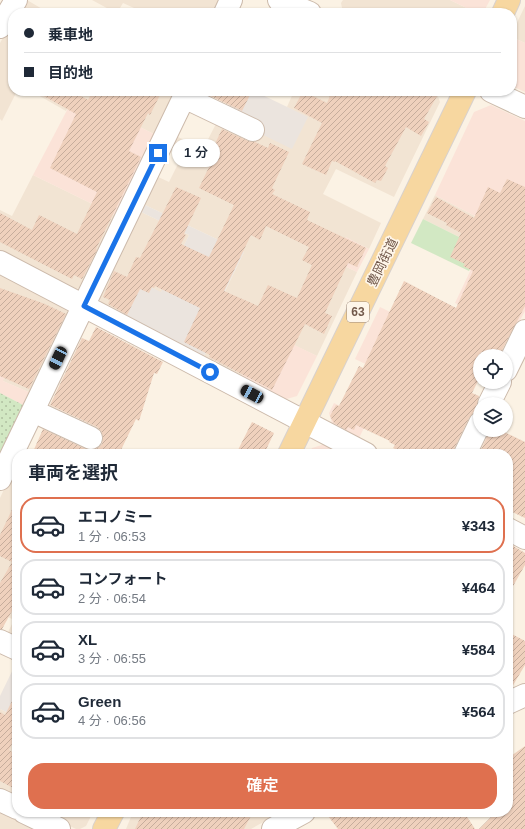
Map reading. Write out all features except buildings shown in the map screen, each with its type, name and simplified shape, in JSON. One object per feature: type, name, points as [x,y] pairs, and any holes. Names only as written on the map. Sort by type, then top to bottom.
[{"type":"main road","name":"豊岡街道","points":[[291,449],[463,96]]},
{"type":"main road","points":[[104,829],[110,817]]},
{"type":"street","points":[[279,0],[298,8]]},
{"type":"street","points":[[0,27],[8,14]]},
{"type":"street","points":[[17,449],[33,411],[185,96]]},
{"type":"street","points":[[190,96],[253,130]]},
{"type":"street","points":[[502,96],[525,107]]},
{"type":"street","points":[[0,262],[356,449]]},
{"type":"street","points":[[513,356],[525,331]]},
{"type":"street","points":[[33,411],[91,438]]},
{"type":"street","points":[[467,449],[473,437]]},
{"type":"street","points":[[7,473],[12,461]]},
{"type":"street","points":[[513,532],[525,538]]},
{"type":"street","points":[[0,641],[12,647]]},
{"type":"street","points":[[513,701],[525,695]]},
{"type":"street","points":[[0,800],[12,806]]},
{"type":"street","points":[[34,817],[59,829]]},
{"type":"street","points":[[273,829],[295,817]]},
{"type":"shaded area","points":[[27,0],[41,8],[21,8]]},
{"type":"shaded area","points":[[92,0],[218,0],[219,4],[217,8],[134,8],[123,3],[120,8],[107,8]]},
{"type":"shaded area","points":[[343,0],[450,0],[467,8],[342,8],[341,3]]},
{"type":"shaded area","points":[[450,0],[490,0],[486,8],[467,8]]},
{"type":"shaded area","points":[[525,6],[525,43],[517,39],[517,23]]},
{"type":"shaded area","points":[[8,29],[8,96],[14,96],[2,121],[0,119],[0,43]]},
{"type":"shaded area","points":[[517,39],[525,43],[525,92],[517,88]]},
{"type":"shaded area","points":[[40,96],[74,96],[66,111]]},
{"type":"shaded area","points":[[74,96],[156,135],[117,216],[33,175]]},
{"type":"shaded area","points":[[77,96],[175,96],[156,135]]},
{"type":"shaded area","points":[[234,96],[264,96],[308,117],[292,149],[257,132],[226,111]]},
{"type":"shaded area","points":[[292,96],[438,96],[440,102],[394,197],[336,169],[323,194],[381,223],[369,249],[346,238],[334,261],[357,272],[317,356],[264,331],[241,378],[203,358],[227,313],[217,308],[244,252],[143,204],[156,176],[169,182],[185,150],[172,143],[176,136],[203,149],[218,120],[308,118],[287,107]]},
{"type":"shaded area","points":[[491,105],[525,121],[525,311],[515,330],[455,303],[492,225],[435,195],[474,112]]},
{"type":"shaded area","points":[[33,175],[117,216],[83,287],[74,290],[0,251],[0,210],[12,216]]},
{"type":"shaded area","points":[[435,195],[492,225],[481,248],[423,219]]},
{"type":"shaded area","points":[[143,204],[244,252],[217,307],[227,312],[203,358],[121,315],[138,281],[161,292],[189,235],[139,211]]},
{"type":"shaded area","points":[[139,211],[189,235],[161,293],[121,315],[101,304],[99,295]]},
{"type":"shaded area","points":[[346,237],[369,249],[357,272],[334,261]]},
{"type":"shaded area","points":[[0,272],[65,307],[69,316],[31,393],[3,381],[0,350]]},
{"type":"shaded area","points":[[380,307],[439,336],[414,387],[355,359]]},
{"type":"shaded area","points":[[264,330],[317,356],[297,396],[283,400],[241,378]]},
{"type":"shaded area","points":[[0,350],[14,357],[3,381],[31,393],[25,406],[0,393]]},
{"type":"shaded area","points":[[334,403],[368,420],[358,440],[333,427],[329,413]]},
{"type":"shaded area","points":[[325,444],[336,449],[312,449]]},
{"type":"shaded area","points":[[12,482],[12,619],[0,613],[0,498],[7,483]]},
{"type":"shaded area","points":[[12,624],[12,636],[7,634]]},
{"type":"shaded area","points":[[12,671],[12,715],[0,709],[0,696]]},
{"type":"shaded area","points":[[0,709],[12,715],[12,798],[0,792]]},
{"type":"shaded area","points":[[0,807],[12,813],[12,817],[20,817],[45,829],[0,829]]},
{"type":"shaded area","points":[[51,817],[90,817],[86,826],[76,829]]},
{"type":"shaded area","points":[[131,817],[272,817],[251,829],[126,829]]},
{"type":"green space","points":[[423,219],[481,248],[469,271],[411,243]]},
{"type":"green space","points":[[0,393],[25,406],[0,457]]},
{"type":"route","points":[[158,153],[84,306],[210,372]]}]
